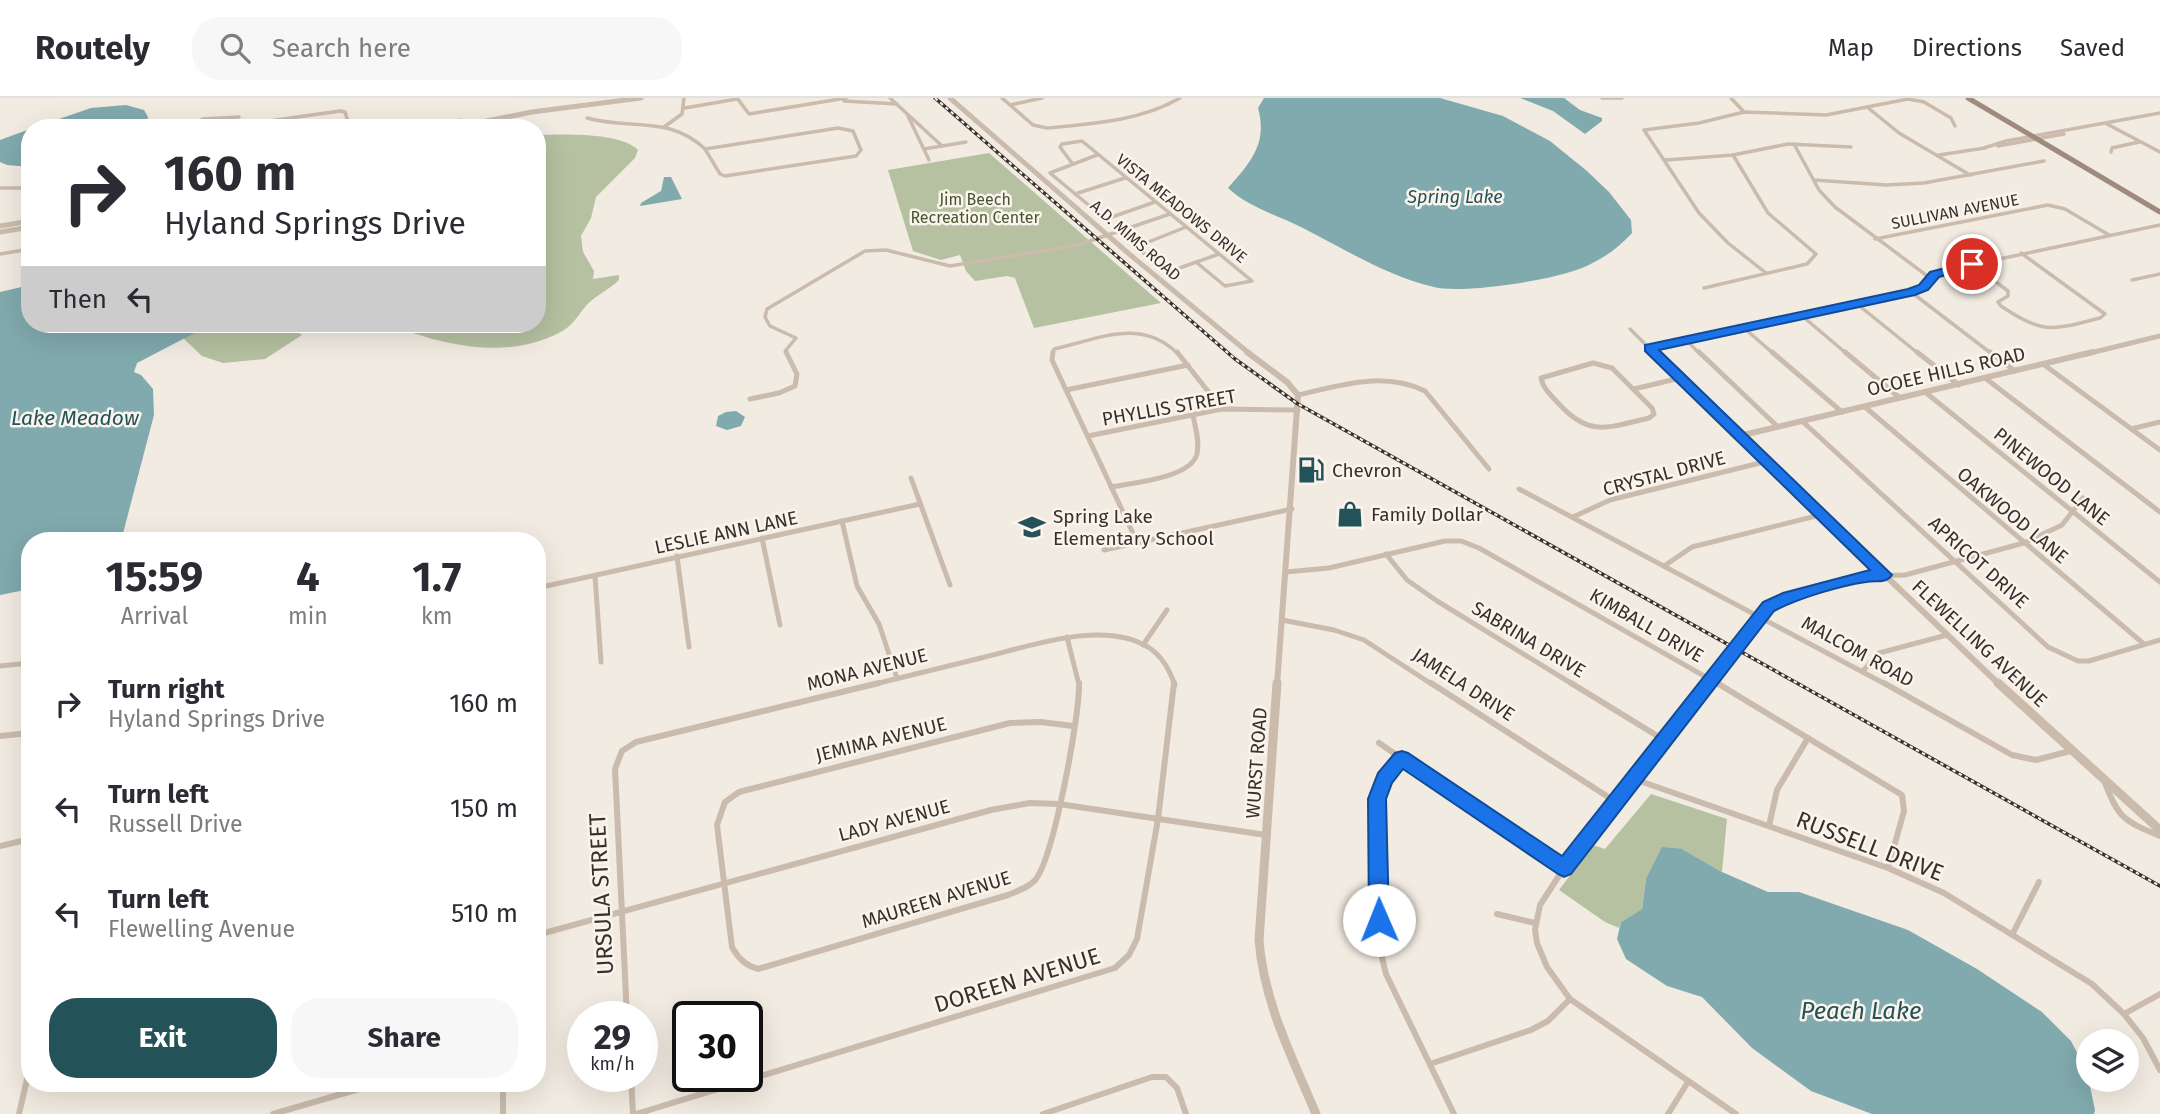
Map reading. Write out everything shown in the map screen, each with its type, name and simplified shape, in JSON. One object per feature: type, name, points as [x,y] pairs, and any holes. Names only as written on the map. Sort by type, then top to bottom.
[{"type":"main road","points":[[1959,98],[2034,138]]},
{"type":"main road","points":[[1966,98],[2160,212]]},
{"type":"street","points":[[480,119],[609,98]]},
{"type":"street","points":[[492,119],[532,110],[641,98]]},
{"type":"street","points":[[664,127],[677,119],[685,108],[684,98]]},
{"type":"street","points":[[685,108],[737,98],[749,114],[846,98]]},
{"type":"street","points":[[805,98],[810,105]]},
{"type":"street","points":[[890,98],[942,146]]},
{"type":"street","name":"A.D. MIMS ROAD","points":[[950,98],[1222,332],[1287,382],[1298,395]]},
{"type":"street","points":[[1002,98],[1033,125],[1047,128],[1145,113],[1165,108],[1180,98]]},
{"type":"street","points":[[1010,105],[1042,98]]},
{"type":"street","points":[[1602,98],[1622,98]]},
{"type":"street","points":[[1731,98],[1744,112]]},
{"type":"street","points":[[1766,273],[1712,228],[1699,213],[1644,130],[1699,123],[1744,112],[1826,115],[1917,99],[1951,118],[1955,125]]},
{"type":"street","points":[[838,100],[897,104]]},
{"type":"street","points":[[1867,107],[1899,132],[1970,175]]},
{"type":"street","points":[[283,119],[340,111],[345,112],[347,119]]},
{"type":"street","points":[[906,113],[929,160]]},
{"type":"street","points":[[1939,155],[2160,113]]},
{"type":"street","points":[[203,119],[239,117]]},
{"type":"street","points":[[587,118],[598,121],[638,121],[690,135],[705,149],[720,174],[725,176],[856,156],[861,150],[853,131],[838,128],[705,149]]},
{"type":"street","points":[[2105,123],[2160,152]]},
{"type":"street","name":"VISTA MEADOWS DRIVE","points":[[1072,163],[1060,147],[1062,144],[1082,141],[1252,281],[1225,286],[1196,262]]},
{"type":"street","points":[[924,149],[967,142]]},
{"type":"street","points":[[2111,152],[2112,148],[2140,142]]},
{"type":"street","points":[[1666,160],[1733,155],[1794,144],[1851,147]]},
{"type":"street","points":[[1794,144],[1814,180],[1835,207],[1930,278]]},
{"type":"street","points":[[1097,155],[1050,173],[1103,217],[1109,218],[1155,202]]},
{"type":"street","points":[[1704,288],[1807,264],[1816,254],[1768,213],[1733,155]]},
{"type":"street","points":[[1814,180],[1904,185],[2044,161]]},
{"type":"street","points":[[1075,194],[1125,178]]},
{"type":"street","points":[[0,188],[21,188]]},
{"type":"street","name":"SULLIVAN AVENUE","points":[[1875,239],[2056,205],[2109,235]]},
{"type":"street","points":[[750,399],[788,390],[795,386],[797,380],[798,371],[787,356],[786,350],[796,338],[770,326],[765,317],[767,309],[865,251],[882,249],[936,265],[950,266],[1078,245],[1170,214]]},
{"type":"street","points":[[0,226],[21,222]]},
{"type":"street","points":[[1649,348],[1910,292],[1924,288],[1930,278],[1943,271],[2160,225]]},
{"type":"street","points":[[1186,227],[1136,247],[1165,270],[1171,271],[1219,254]]},
{"type":"street","points":[[0,232],[21,228]]},
{"type":"street","points":[[0,254],[21,250]]},
{"type":"street","points":[[1972,264],[2008,291],[2008,296],[1998,302],[2033,327],[2051,329],[2100,318],[2105,314],[2021,253]]},
{"type":"street","points":[[2132,280],[2160,274]]},
{"type":"street","points":[[1910,292],[2015,371]]},
{"type":"street","points":[[1857,303],[1959,385]]},
{"type":"street","points":[[1801,316],[1900,398]]},
{"type":"street","points":[[1744,328],[1842,412]]},
{"type":"street","name":"FLEWELLING AVENUE","points":[[1630,330],[1764,462],[2036,719],[2101,774],[2160,830]]},
{"type":"street","points":[[1137,542],[1066,390],[1052,354],[1054,349],[1137,331],[1149,332],[1159,336],[1188,365],[1222,409]]},
{"type":"street","name":"OCOEE HILLS ROAD","points":[[1739,436],[2160,336]]},
{"type":"street","points":[[1686,340],[1778,427]]},
{"type":"street","points":[[1593,363],[1612,368],[1634,388],[1654,414],[1649,418],[1595,430],[1577,424],[1542,385],[1541,378],[1593,363]]},
{"type":"street","points":[[2043,364],[2160,450]]},
{"type":"street","points":[[1066,390],[1188,365]]},
{"type":"street","points":[[1634,388],[1680,378]]},
{"type":"street","points":[[1984,378],[2160,512]]},
{"type":"street","points":[[1298,407],[1298,395],[1364,382],[1394,380],[1414,384],[1425,391],[1489,469]]},
{"type":"street","name":"PINEWOOD LANE","points":[[1925,392],[2160,582]]},
{"type":"street","name":"PHYLLIS STREET","points":[[1088,436],[1222,409],[1298,407]]},
{"type":"street","name":"WURST ROAD","points":[[1298,407],[1266,835],[1259,968],[1268,999],[1316,1114]]},
{"type":"street","name":"OAKWOOD LANE","points":[[1865,407],[2144,644]]},
{"type":"street","points":[[1111,487],[1186,471],[1193,465],[1198,444],[1193,415]]},
{"type":"street","name":"APRICOT DRIVE","points":[[1802,421],[2049,647],[2078,661],[2089,661],[2160,640]]},
{"type":"street","points":[[2131,429],[2160,422]]},
{"type":"street","name":"CRYSTAL DRIVE","points":[[1573,517],[1610,500],[1764,462]]},
{"type":"street","points":[[911,478],[950,585]]},
{"type":"street","name":"MALCOM ROAD","points":[[1519,489],[1863,671],[2012,755],[2036,760],[2074,750]]},
{"type":"street","points":[[1736,1114],[1570,999],[1550,973],[1538,948],[1535,923],[1539,907],[1564,868],[1769,607],[1783,599],[1866,576],[1905,575],[2024,543],[2050,533],[2074,512],[2083,498]]},
{"type":"street","name":"LESLIE ANN LANE","points":[[546,586],[920,504]]},
{"type":"street","points":[[1104,550],[1292,509]]},
{"type":"street","points":[[1664,566],[1692,547],[1820,515]]},
{"type":"street","points":[[842,521],[857,586],[879,624],[897,678]]},
{"type":"street","points":[[761,538],[780,625]]},
{"type":"street","name":"KIMBALL DRIVE","points":[[1286,572],[1329,568],[1445,541],[1461,541],[1479,548],[1712,680],[1892,787],[1904,797],[1907,810],[1888,868]]},
{"type":"street","name":"SABRINA DRIVE","points":[[1386,554],[1407,580],[1437,601],[1664,740]]},
{"type":"street","points":[[677,556],[689,647]]},
{"type":"street","points":[[594,576],[601,662]]},
{"type":"street","points":[[1143,645],[1167,610]]},
{"type":"street","name":"JAMELA DRIVE","points":[[1282,620],[1334,630],[1364,640],[1616,802]]},
{"type":"street","name":"MONA AVENUE","points":[[615,769],[622,751],[636,742],[1067,637],[1100,634],[1125,637],[1143,645]]},
{"type":"street","points":[[1863,671],[1879,653],[1947,635]]},
{"type":"street","name":"MAUREEN AVENUE","points":[[724,883],[732,947],[738,959],[746,966],[758,969],[1018,891],[1038,878],[1045,862],[1059,804],[1079,691],[1077,667],[1067,637]]},
{"type":"street","name":"DOREEN AVENUE","points":[[634,1114],[1115,968],[1129,955],[1137,939],[1158,819],[1175,685],[1170,666],[1143,645]]},
{"type":"street","points":[[0,666],[21,664]]},
{"type":"street","name":"JEMIMA AVENUE","points":[[724,883],[717,825],[726,802],[739,792],[1010,723],[1041,722],[1073,726]]},
{"type":"street","points":[[0,736],[21,734]]},
{"type":"street","points":[[1769,827],[1774,792],[1808,738]]},
{"type":"street","points":[[1379,743],[1564,868]]},
{"type":"street","points":[[1402,758],[1385,779],[1377,799],[1379,945],[1385,974],[1454,1114]]},
{"type":"street","name":"URSULA STREET","points":[[615,769],[626,1001]]},
{"type":"street","points":[[2101,774],[2109,799],[2118,812],[2138,827],[2160,836]]},
{"type":"street","name":"RUSSELL DRIVE","points":[[1634,779],[1888,868],[1944,893],[2092,984],[2124,1014],[2149,1047],[2160,1070]]},
{"type":"street","name":"LADY AVENUE","points":[[546,933],[991,810],[1030,803],[1059,804],[1266,835]]},
{"type":"street","points":[[0,846],[21,841]]},
{"type":"street","points":[[2013,933],[2039,881]]},
{"type":"street","points":[[1497,914],[1535,923]]},
{"type":"street","points":[[2124,1014],[2160,994]]},
{"type":"street","points":[[1430,1064],[1531,1030],[1548,1021],[1570,999]]},
{"type":"street","points":[[1043,1114],[1152,1077],[1166,1077],[1177,1088],[1186,1114]]},
{"type":"street","points":[[1668,1114],[1688,1082]]},
{"type":"street","points":[[19,1114],[25,1092]]},
{"type":"street","points":[[274,1114],[349,1092]]},
{"type":"street","points":[[503,1092],[503,1114]]},
{"type":"street","points":[[632,1092],[634,1114]]},
{"type":"green space","points":[[546,135],[605,137],[630,144],[638,150],[635,158],[596,197],[591,218],[581,236],[583,252],[594,271],[593,279],[619,275],[619,280],[589,303],[573,322],[564,330],[543,340],[521,346],[476,347],[412,333],[546,333]]},
{"type":"green space","name":"Jim Beech Recreation Center","points":[[989,153],[1161,303],[1034,328],[1015,278],[1007,276],[975,281],[966,271],[960,255],[941,260],[913,251],[888,170]]},
{"type":"green space","points":[[193,333],[302,335],[265,359],[223,363],[202,356],[183,338]]},
{"type":"green space","points":[[1651,794],[1727,819],[1722,872],[1682,849],[1646,879],[1642,909],[1621,922],[1619,928],[1605,922],[1559,890],[1593,845],[1605,849]]},
{"type":"water","name":"Spring Lake","points":[[1264,98],[1440,98],[1503,116],[1550,141],[1587,171],[1609,192],[1631,220],[1632,233],[1604,257],[1579,269],[1541,279],[1502,286],[1446,289],[1400,276],[1254,206],[1228,188],[1250,161],[1259,143],[1261,132],[1258,108]]},
{"type":"water","points":[[1520,98],[1564,98],[1580,110],[1602,118],[1602,121],[1585,134],[1553,111]]},
{"type":"water","points":[[126,105],[144,110],[148,117],[59,119],[91,108]]},
{"type":"water","points":[[21,132],[21,166],[0,162],[0,140]]},
{"type":"water","points":[[664,177],[671,177],[682,199],[640,206],[661,191]]},
{"type":"water","name":"Lake Meadow","points":[[21,287],[21,333],[195,333],[137,363],[134,372],[141,375],[153,389],[154,415],[123,532],[21,532],[21,591],[0,595],[0,292]]},
{"type":"water","points":[[736,411],[745,417],[741,426],[727,430],[716,426],[718,416]]},
{"type":"water","name":"Peach Lake","points":[[1662,847],[1682,849],[1722,872],[1768,892],[1799,892],[1908,930],[1977,969],[2042,1012],[2071,1041],[2076,1051],[2076,1092],[2091,1092],[2094,1114],[1872,1114],[1811,1091],[1752,1048],[1702,997],[1667,986],[1626,959],[1617,939],[1621,922],[1642,909],[1646,879]]},
{"type":"railway","points":[[935,98],[1235,359],[1298,404],[2160,886]]},
{"type":"place","name":"Chevron","points":[[1311,470]]},
{"type":"place","name":"Family Dollar","points":[[1350,514]]},
{"type":"place","name":"Spring Lake Elementary School","points":[[1032,527]]},
{"type":"route","points":[[1379,920],[1377,799],[1385,779],[1402,758],[1564,868],[1769,607],[1783,599],[1866,576],[1884,575],[1649,348],[1910,292],[1924,288],[1934,274],[1972,264]]}]
